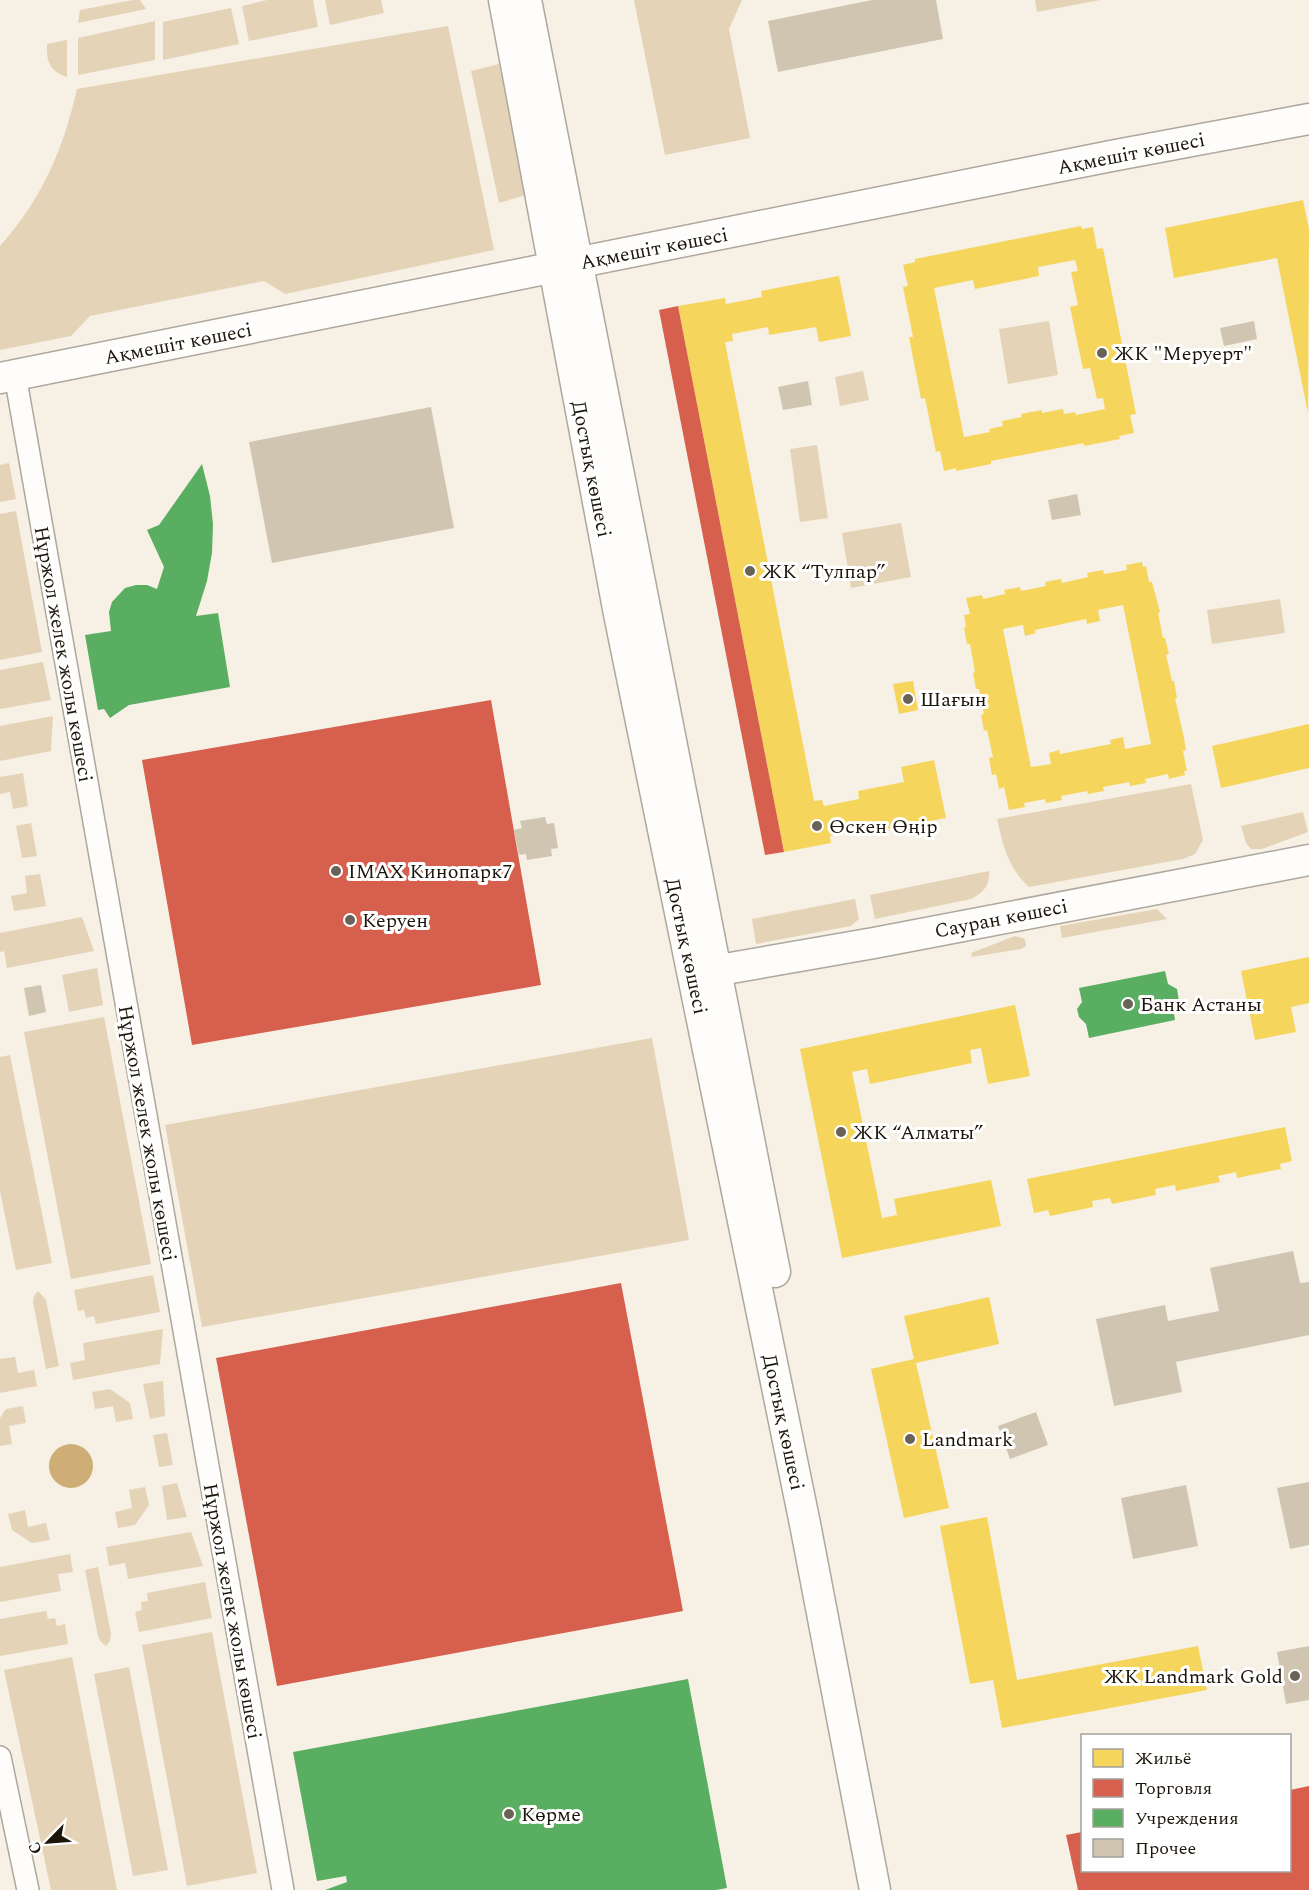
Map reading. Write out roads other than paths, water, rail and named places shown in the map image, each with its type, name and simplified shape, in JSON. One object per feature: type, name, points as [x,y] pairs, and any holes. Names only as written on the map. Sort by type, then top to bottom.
[{"type":"street","name":"Достық көшесі","points":[[504,0],[566,265],[704,973],[875,1890]]},
{"type":"street","name":"Достық көшесі","points":[[526,0],[566,265]]},
{"type":"street","name":"Ақмешіт көшесі","points":[[8,377],[1111,156],[1309,119]]},
{"type":"street","name":"Нұржол желек жолы көшесі","points":[[8,377],[283,1890]]},
{"type":"street","name":"Сауран көшесі","points":[[704,973],[1309,860]]},
{"type":"street","name":"Достық көшесі","points":[[704,973],[896,1890]]},
{"type":"street","points":[[0,1757],[28,1890]]},
{"type":"place","name":"ЖК \"Меруерт\"","points":[[1102,353]]},
{"type":"place","name":"ЖК “Тулпар”","points":[[750,571]]},
{"type":"place","name":"Шағын","points":[[908,699]]},
{"type":"place","name":"Өскен Өңір","points":[[817,826]]},
{"type":"place","name":"IMAX Кинопарк7","points":[[336,871]]},
{"type":"place","name":"Керуен","points":[[350,920]]},
{"type":"place","name":"Банк Астаны","points":[[1128,1004]]},
{"type":"place","name":"ЖК “Алматы”","points":[[841,1132]]},
{"type":"place","name":"Landmark","points":[[910,1439]]},
{"type":"place","name":"ЖК Landmark Gold","points":[[1295,1676]]},
{"type":"place","name":"Көрме","points":[[509,1814]]}]
